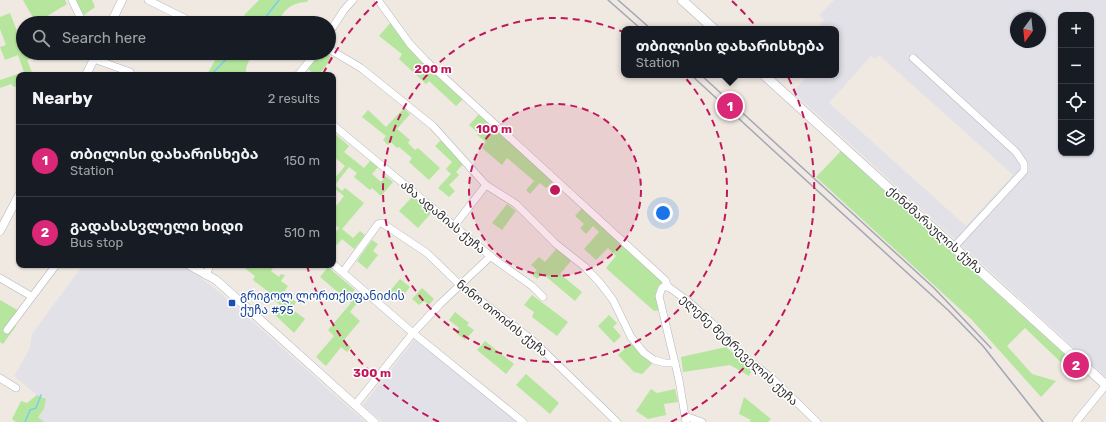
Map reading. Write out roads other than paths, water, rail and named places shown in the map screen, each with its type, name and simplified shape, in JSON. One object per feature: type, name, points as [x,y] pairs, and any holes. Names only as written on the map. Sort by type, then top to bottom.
[{"type":"main road","points":[[682,0],[711,26]]},
{"type":"main road","name":"ქინძმარაულის ქუჩა","points":[[767,78],[1106,385]]},
{"type":"street","points":[[72,0],[80,16]]},
{"type":"street","points":[[115,16],[122,0]]},
{"type":"street","points":[[148,0],[180,16]]},
{"type":"street","points":[[336,22],[353,0]]},
{"type":"street","points":[[378,0],[410,44],[425,60],[665,280],[668,287]]},
{"type":"street","points":[[336,53],[361,68],[433,126],[486,185],[516,204],[556,244],[585,267],[613,300],[631,337],[644,353],[654,360],[675,364],[686,419],[702,422]]},
{"type":"street","points":[[913,58],[1016,152],[1024,164],[1024,171],[954,247]]},
{"type":"street","points":[[90,72],[94,60]]},
{"type":"street","points":[[104,60],[130,72]]},
{"type":"street","points":[[300,72],[310,60]]},
{"type":"street","name":"აზა ადამიას ქუჩა","points":[[336,128],[491,256],[440,304],[413,333],[355,405]]},
{"type":"street","points":[[454,226],[486,185]]},
{"type":"street","points":[[0,230],[16,201]]},
{"type":"street","name":"ნინო თოიძის ქუჩა","points":[[343,272],[380,223],[427,253],[460,285],[531,339],[618,422]]},
{"type":"street","points":[[491,256],[532,286],[543,297]]},
{"type":"street","points":[[336,266],[413,333],[523,422]]},
{"type":"street","points":[[7,330],[31,296],[54,268]]},
{"type":"street","points":[[194,268],[216,280],[374,422]]},
{"type":"street","points":[[206,275],[209,268]]},
{"type":"street","points":[[0,278],[31,296]]},
{"type":"street","name":"ელენე მეტრეველის ქუჩა","points":[[675,364],[659,296],[662,288],[668,287],[699,311],[738,351],[775,381],[817,422]]},
{"type":"street","points":[[0,378],[16,388]]},
{"type":"street","points":[[1076,422],[1106,385]]},
{"type":"waterway","points":[[266,16],[279,0]]},
{"type":"waterway","points":[[214,72],[225,60]]},
{"type":"waterway","points":[[25,422],[30,410],[36,408],[41,395]]},
{"type":"railway","points":[[608,0],[638,26]]},
{"type":"railway","points":[[618,0],[648,26]]},
{"type":"railway","points":[[694,78],[949,311],[983,346],[1043,422]]},
{"type":"railway","points":[[704,78],[934,288],[991,348]]},
{"type":"place","name":"თბილისი დახარისხება","points":[[730,106]]},
{"type":"place","name":"გრიგოლ ლორთქიფანიძის ქუჩა #95","points":[[232,303]]},
{"type":"place","name":"გადასასვლელი ხიდი","points":[[1076,365]]}]
